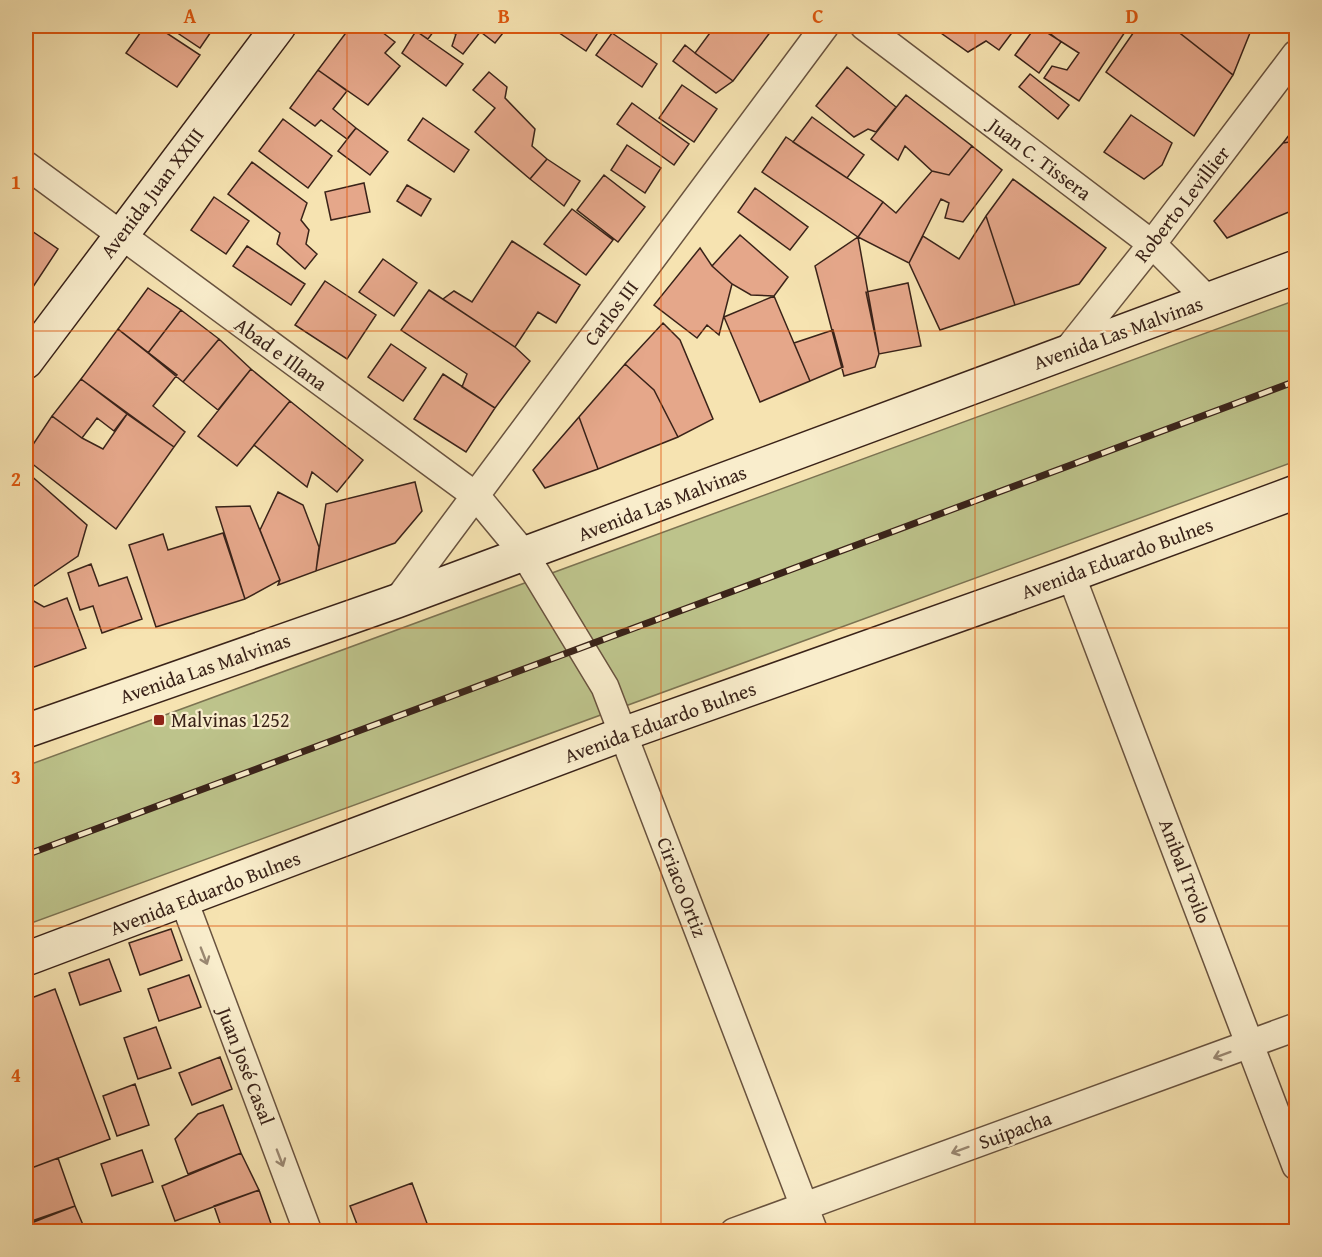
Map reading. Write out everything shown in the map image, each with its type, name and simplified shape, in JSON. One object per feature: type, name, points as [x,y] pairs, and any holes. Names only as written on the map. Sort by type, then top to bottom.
[{"type":"main road","name":"Avenida Juan XXIII","points":[[26,362],[279,26]]},
{"type":"main road","name":"Avenida Las Malvinas","points":[[26,730],[525,555],[1296,267]]},
{"type":"main road","name":"Avenida Eduardo Bulnes","points":[[26,959],[622,734],[1071,576],[1296,492]]},
{"type":"street","name":"Carlos III","points":[[397,601],[825,26]]},
{"type":"street","name":"Juan C. Tissera","points":[[864,26],[1152,244],[1208,300]]},
{"type":"street","name":"Roberto Levillier","points":[[1065,352],[1152,244],[1296,54]]},
{"type":"street","name":"Abad e Illana","points":[[26,165],[119,236],[476,496],[525,555]]},
{"type":"street","name":"Ciriaco Ortiz","points":[[525,555],[605,687],[814,1232]]},
{"type":"street","name":"Anibal Troilo","points":[[1071,576],[1252,1044],[1296,1166]]},
{"type":"street","name":"Juan José Casal","points":[[184,901],[308,1232]]},
{"type":"street","name":"Suipacha","points":[[734,1232],[1296,1027]]},
{"type":"green space","points":[[1296,300],[1296,461],[26,925],[26,766]]},
{"type":"building","points":[[145,26],[156,26],[200,55],[177,87],[126,53]]},
{"type":"building","points":[[167,26],[215,26],[200,48]]},
{"type":"building","points":[[351,26],[374,26],[395,42],[385,53],[400,66],[368,105],[318,70]]},
{"type":"building","points":[[420,26],[473,26],[481,31],[463,54],[452,46],[456,34],[436,28],[428,39],[416,31]]},
{"type":"building","points":[[473,26],[506,26],[507,28],[495,43]]},
{"type":"building","points":[[549,26],[598,26],[601,28],[586,51]]},
{"type":"building","points":[[715,26],[775,26],[733,81],[695,53]]},
{"type":"building","points":[[931,26],[1017,26],[999,50],[986,41],[968,52]]},
{"type":"building","points":[[1036,26],[1040,26],[1061,42],[1039,73],[1015,55]]},
{"type":"building","points":[[1046,26],[1129,26],[1079,101],[1044,78],[1052,66],[1067,70],[1079,53],[1043,30]]},
{"type":"building","points":[[1138,26],[1165,26],[1177,31],[1233,75],[1194,136],[1106,72]]},
{"type":"building","points":[[1181,26],[1252,28],[1233,75],[1177,31]]},
{"type":"building","points":[[416,31],[463,64],[446,86],[402,53]]},
{"type":"building","points":[[612,33],[657,64],[642,87],[596,55]]},
{"type":"building","points":[[685,45],[733,81],[716,93],[673,61]]},
{"type":"building","points":[[847,67],[896,107],[876,132],[868,129],[854,137],[816,106]]},
{"type":"building","points":[[318,70],[347,91],[333,109],[356,128],[347,139],[321,120],[315,126],[290,108]]},
{"type":"building","points":[[489,72],[507,87],[505,98],[535,129],[532,146],[547,159],[530,179],[475,132],[495,108],[473,90]]},
{"type":"building","points":[[1030,74],[1069,105],[1058,119],[1019,87]]},
{"type":"building","points":[[682,85],[717,109],[694,142],[659,118]]},
{"type":"building","points":[[906,95],[972,146],[949,175],[932,171],[905,146],[898,160],[871,139]]},
{"type":"building","points":[[632,103],[689,144],[674,165],[617,124]]},
{"type":"building","points":[[1131,115],[1172,143],[1162,165],[1144,179],[1104,152]]},
{"type":"building","points":[[812,117],[864,155],[847,178],[793,142]]},
{"type":"building","points":[[423,118],[469,150],[454,172],[408,140]]},
{"type":"building","points":[[283,119],[332,156],[308,188],[259,151]]},
{"type":"building","points":[[1296,126],[1296,141],[1283,143]]},
{"type":"building","points":[[356,128],[388,152],[370,175],[338,151]]},
{"type":"building","points":[[786,137],[883,202],[858,237],[762,172]]},
{"type":"building","points":[[1296,141],[1296,209],[1227,238],[1214,221],[1283,143]]},
{"type":"building","points":[[627,145],[661,168],[645,193],[611,170]]},
{"type":"building","points":[[972,146],[1002,170],[963,222],[945,218],[949,203],[941,199],[909,263],[858,237],[883,202],[896,213],[932,171],[949,175]]},
{"type":"building","points":[[547,159],[580,181],[564,206],[530,179]]},
{"type":"building","points":[[252,162],[307,203],[301,220],[309,230],[306,244],[317,254],[305,269],[277,244],[280,233],[228,194]]},
{"type":"building","points":[[604,175],[645,207],[618,242],[577,210]]},
{"type":"building","points":[[1013,179],[1106,248],[1079,284],[1015,305],[986,216]]},
{"type":"building","points":[[364,183],[370,212],[331,220],[325,192]]},
{"type":"building","points":[[407,185],[431,199],[421,216],[397,201]]},
{"type":"building","points":[[755,188],[808,227],[790,250],[738,212]]},
{"type":"building","points":[[214,197],[249,221],[226,254],[191,230]]},
{"type":"building","points":[[572,209],[613,240],[586,275],[544,244]]},
{"type":"building","points":[[986,216],[1015,305],[940,330],[909,263],[923,236],[959,259]]},
{"type":"building","points":[[26,227],[58,249],[29,293],[26,291]]},
{"type":"building","points":[[740,235],[788,277],[774,296],[751,295],[732,284],[712,266]]},
{"type":"building","points":[[858,237],[879,354],[875,367],[844,376],[815,266]]},
{"type":"building","points":[[512,241],[580,285],[556,323],[538,312],[515,347],[443,299],[454,291],[472,302]]},
{"type":"building","points":[[247,246],[305,284],[291,305],[233,266]]},
{"type":"building","points":[[700,248],[712,266],[732,284],[719,335],[707,325],[697,338],[654,305]]},
{"type":"building","points":[[383,259],[417,283],[394,316],[359,292]]},
{"type":"building","points":[[325,281],[376,315],[347,359],[295,325]]},
{"type":"building","points":[[908,283],[921,346],[879,354],[866,292]]},
{"type":"building","points":[[148,288],[181,310],[148,353],[118,329]]},
{"type":"building","points":[[429,290],[515,347],[530,361],[495,408],[462,387],[467,374],[401,330]]},
{"type":"building","points":[[774,296],[810,381],[760,402],[724,317]]},
{"type":"building","points":[[181,310],[219,339],[183,382],[148,353]]},
{"type":"building","points":[[663,323],[680,340],[713,419],[678,437],[654,390],[625,364]]},
{"type":"building","points":[[118,329],[177,375],[153,406],[185,432],[174,447],[81,379]]},
{"type":"building","points":[[833,330],[843,367],[810,381],[794,343]]},
{"type":"building","points":[[219,339],[251,369],[218,410],[183,382]]},
{"type":"building","points":[[391,344],[426,368],[403,401],[368,377]]},
{"type":"building","points":[[625,364],[654,390],[678,437],[598,469],[579,417]]},
{"type":"building","points":[[251,369],[290,401],[237,466],[198,436]]},
{"type":"building","points":[[443,374],[495,408],[466,452],[414,419]]},
{"type":"building","points":[[81,379],[127,414],[114,431],[97,418],[82,438],[52,416]]},
{"type":"building","points":[[290,401],[363,460],[337,492],[312,472],[307,487],[254,445]]},
{"type":"building","points":[[127,414],[174,447],[116,529],[26,459],[26,455],[52,416],[82,438],[103,449]]},
{"type":"building","points":[[579,417],[598,469],[545,488],[533,470]]},
{"type":"building","points":[[28,473],[87,525],[78,556],[34,586],[26,578],[26,476]]},
{"type":"building","points":[[415,482],[422,511],[395,543],[316,571],[326,504]]},
{"type":"building","points":[[278,492],[303,505],[319,547],[316,571],[278,585],[280,580],[260,530]]},
{"type":"building","points":[[250,506],[280,580],[245,599],[216,507]]},
{"type":"building","points":[[223,533],[245,599],[156,627],[129,545],[163,534],[168,550]]},
{"type":"building","points":[[91,564],[99,586],[127,577],[142,619],[102,633],[93,606],[80,610],[68,573]]},
{"type":"building","points":[[67,598],[86,648],[26,670],[26,606],[32,600],[44,607]]},
{"type":"building","points":[[171,929],[182,960],[140,975],[129,943]]},
{"type":"building","points":[[109,959],[121,991],[80,1005],[69,973]]},
{"type":"building","points":[[189,975],[201,1007],[159,1021],[148,989]]},
{"type":"building","points":[[55,989],[110,1139],[26,1170],[26,1000]]},
{"type":"building","points":[[156,1027],[171,1068],[138,1079],[124,1038]]},
{"type":"building","points":[[220,1057],[232,1089],[192,1105],[179,1073]]},
{"type":"building","points":[[135,1084],[149,1125],[117,1136],[103,1096]]},
{"type":"building","points":[[223,1105],[241,1153],[188,1174],[175,1139],[198,1114]]},
{"type":"building","points":[[142,1150],[153,1182],[112,1196],[101,1164]]},
{"type":"building","points":[[241,1153],[259,1190],[175,1221],[162,1186]]},
{"type":"building","points":[[58,1158],[75,1206],[26,1223],[26,1170]]},
{"type":"building","points":[[412,1183],[428,1226],[413,1232],[360,1232],[350,1206]]},
{"type":"building","points":[[259,1190],[274,1232],[223,1232],[214,1206]]},
{"type":"building","points":[[75,1206],[86,1232],[26,1232],[26,1225]]},
{"type":"railway","points":[[26,855],[1296,381]]},
{"type":"place","name":"Malvinas 1252","points":[[159,720]]}]
